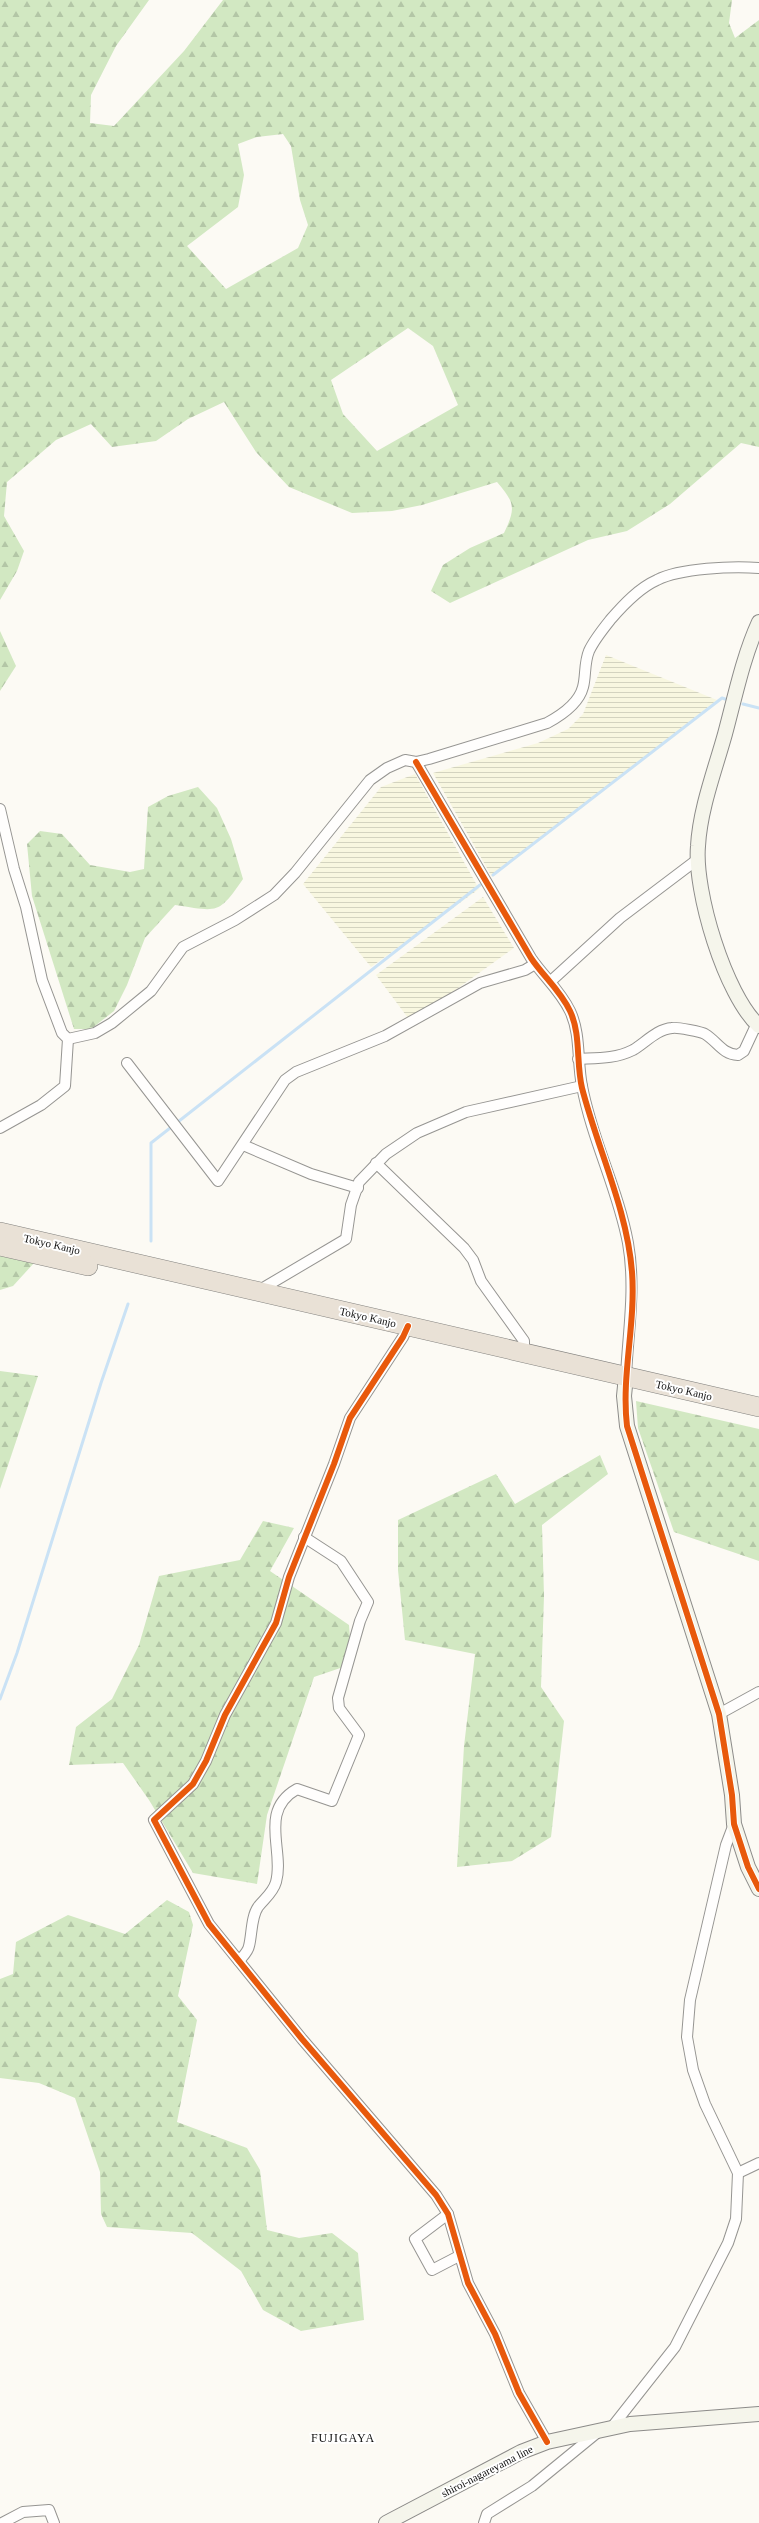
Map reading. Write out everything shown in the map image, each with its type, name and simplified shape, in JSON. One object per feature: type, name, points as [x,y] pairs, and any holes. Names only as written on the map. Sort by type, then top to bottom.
[{"type":"highway","name":"Tokyo Kanjo","points":[[0,1232],[257,1292],[405,1332],[524,1352],[626,1383],[759,1420]]},
{"type":"highway","name":"Tokyo Kanjo","points":[[0,1246],[405,1332],[626,1383],[759,1407]]},
{"type":"street","points":[[68,1039],[95,1033],[112,1023],[151,991],[183,947],[235,920],[274,895],[295,873],[370,780],[387,768],[404,760],[416,762],[547,723],[558,717],[572,704],[583,688],[589,651],[603,629],[624,603],[657,579],[707,569],[759,568]]},
{"type":"street","points":[[578,1059],[619,1056],[632,1050],[661,1031],[673,1028],[705,1034],[730,1055],[738,1056],[744,1051],[758,1024],[728,981],[702,894],[698,845],[711,783],[747,654],[759,622]]},
{"type":"street","points":[[416,762],[535,964],[551,981],[570,1012],[576,1031],[582,1086],[628,1244],[632,1273],[632,1304],[626,1383],[627,1426],[719,1714],[731,1788],[734,1824],[748,1867],[759,1889]]},
{"type":"street","points":[[0,809],[14,869],[26,907],[42,980],[62,1033],[68,1039],[66,1086],[41,1105],[0,1128]]},
{"type":"street","points":[[551,981],[620,918],[698,859]]},
{"type":"street","points":[[127,1063],[218,1181],[285,1080],[296,1072],[385,1036],[480,983],[525,970],[535,964]]},
{"type":"street","points":[[257,1292],[346,1239],[351,1205],[358,1188],[376,1163],[417,1133],[466,1112],[582,1086]]},
{"type":"street","points":[[243,1145],[311,1174],[358,1188]]},
{"type":"street","points":[[376,1163],[464,1248],[473,1260],[481,1281],[524,1341],[524,1352]]},
{"type":"street","points":[[405,1332],[350,1418],[334,1464],[289,1576],[276,1623],[225,1715],[206,1761],[193,1784],[154,1820],[198,1905],[239,1961],[307,2045],[436,2195],[448,2214],[468,2283],[494,2334],[519,2393],[547,2442]]},
{"type":"street","points":[[239,1961],[249,1948],[257,1908],[267,1898],[276,1884],[278,1872],[275,1818],[290,1793],[297,1789],[332,1801],[359,1735],[339,1708],[338,1698],[360,1621],[368,1602],[342,1561],[304,1537]]},
{"type":"street","points":[[719,1714],[759,1692]]},
{"type":"street","points":[[484,2523],[487,2514],[532,2486],[606,2428],[675,2347],[728,2243],[736,2218],[738,2173],[705,2104],[692,2070],[687,2037],[690,2000],[726,1845],[734,1824]]},
{"type":"street","points":[[738,2173],[759,2163]]},
{"type":"street","points":[[448,2214],[415,2239],[432,2270],[459,2256]]},
{"type":"street","name":"shiroi-nagareyama line","points":[[386,2523],[521,2452],[547,2442],[606,2428],[656,2421],[759,2414]]},
{"type":"street","points":[[2,2523],[23,2512],[50,2510],[54,2523]]},
{"type":"green space","points":[[0,0],[149,0],[116,46],[91,95],[90,123],[114,126],[184,51],[223,0],[732,0],[729,23],[735,38],[759,20],[759,447],[741,443],[670,504],[627,531],[588,540],[450,603],[431,591],[443,565],[470,548],[504,533],[508,524],[512,506],[507,495],[497,482],[422,505],[392,511],[352,513],[289,487],[256,452],[224,402],[188,419],[156,441],[112,447],[91,424],[56,440],[7,482],[4,516],[24,551],[17,571],[0,600]],"holes":[[[283,134],[291,146],[300,200],[308,225],[298,248],[226,289],[187,246],[238,207],[244,175],[238,144],[257,137]],[[408,328],[433,346],[458,405],[377,451],[343,414],[331,380]]]},
{"type":"green space","points":[[0,631],[16,666],[0,691]]},
{"type":"green space","points":[[606,655],[717,700],[492,877],[433,773],[538,743],[568,729],[583,714]]},
{"type":"green space","points":[[415,774],[479,889],[371,967],[303,884],[381,787]]},
{"type":"green space","points":[[198,787],[217,808],[231,839],[243,879],[228,900],[215,908],[200,909],[175,905],[145,938],[127,985],[114,1011],[91,1029],[74,1029],[32,896],[27,844],[40,831],[62,834],[90,865],[130,872],[144,869],[148,807],[168,796]]},
{"type":"green space","points":[[483,897],[514,948],[454,991],[408,1018],[376,975]]},
{"type":"green space","points":[[0,1254],[34,1263],[13,1286],[0,1290]]},
{"type":"green space","points":[[0,1371],[38,1376],[0,1489]]},
{"type":"green space","points":[[636,1401],[759,1429],[759,1561],[674,1532],[638,1428]]},
{"type":"green space","points":[[600,1455],[608,1474],[542,1525],[544,1596],[541,1687],[564,1721],[551,1837],[512,1861],[457,1867],[464,1746],[475,1654],[405,1640],[398,1570],[398,1520],[496,1474],[515,1504]]},
{"type":"green space","points":[[263,1521],[294,1528],[270,1571],[349,1625],[352,1664],[314,1677],[267,1815],[257,1884],[193,1873],[149,1800],[123,1763],[69,1765],[76,1727],[112,1699],[139,1645],[159,1576],[240,1560]]},
{"type":"green space","points":[[167,1900],[189,1912],[193,1925],[178,1996],[197,2020],[177,2122],[247,2148],[260,2170],[267,2230],[299,2238],[332,2233],[358,2253],[364,2320],[301,2331],[263,2310],[241,2271],[192,2233],[107,2227],[101,2214],[100,2172],[75,2098],[39,2083],[0,2078],[0,1979],[13,1974],[16,1942],[68,1915],[125,1934]]},
{"type":"waterway","points":[[493,875],[722,698],[725,699]]},
{"type":"waterway","points":[[743,704],[759,708]]},
{"type":"waterway","points":[[151,1241],[151,1143],[480,885]]},
{"type":"waterway","points":[[0,1699],[17,1653],[101,1383],[128,1304]]},
{"type":"cycle path","points":[[416,762],[531,958],[566,1003],[576,1029],[582,1088],[618,1202],[629,1249],[632,1272],[632,1311],[626,1388],[627,1426],[719,1714],[732,1795],[734,1824],[748,1867],[759,1889]]},
{"type":"cycle path","points":[[408,1326],[403,1337],[350,1418],[334,1464],[289,1577],[276,1623],[225,1715],[206,1761],[193,1784],[154,1820],[209,1924],[302,2039],[436,2195],[448,2214],[468,2283],[495,2334],[519,2393],[547,2442]]},
{"type":"district","name":"FUJIGAYA","points":[[343,2438]]}]
